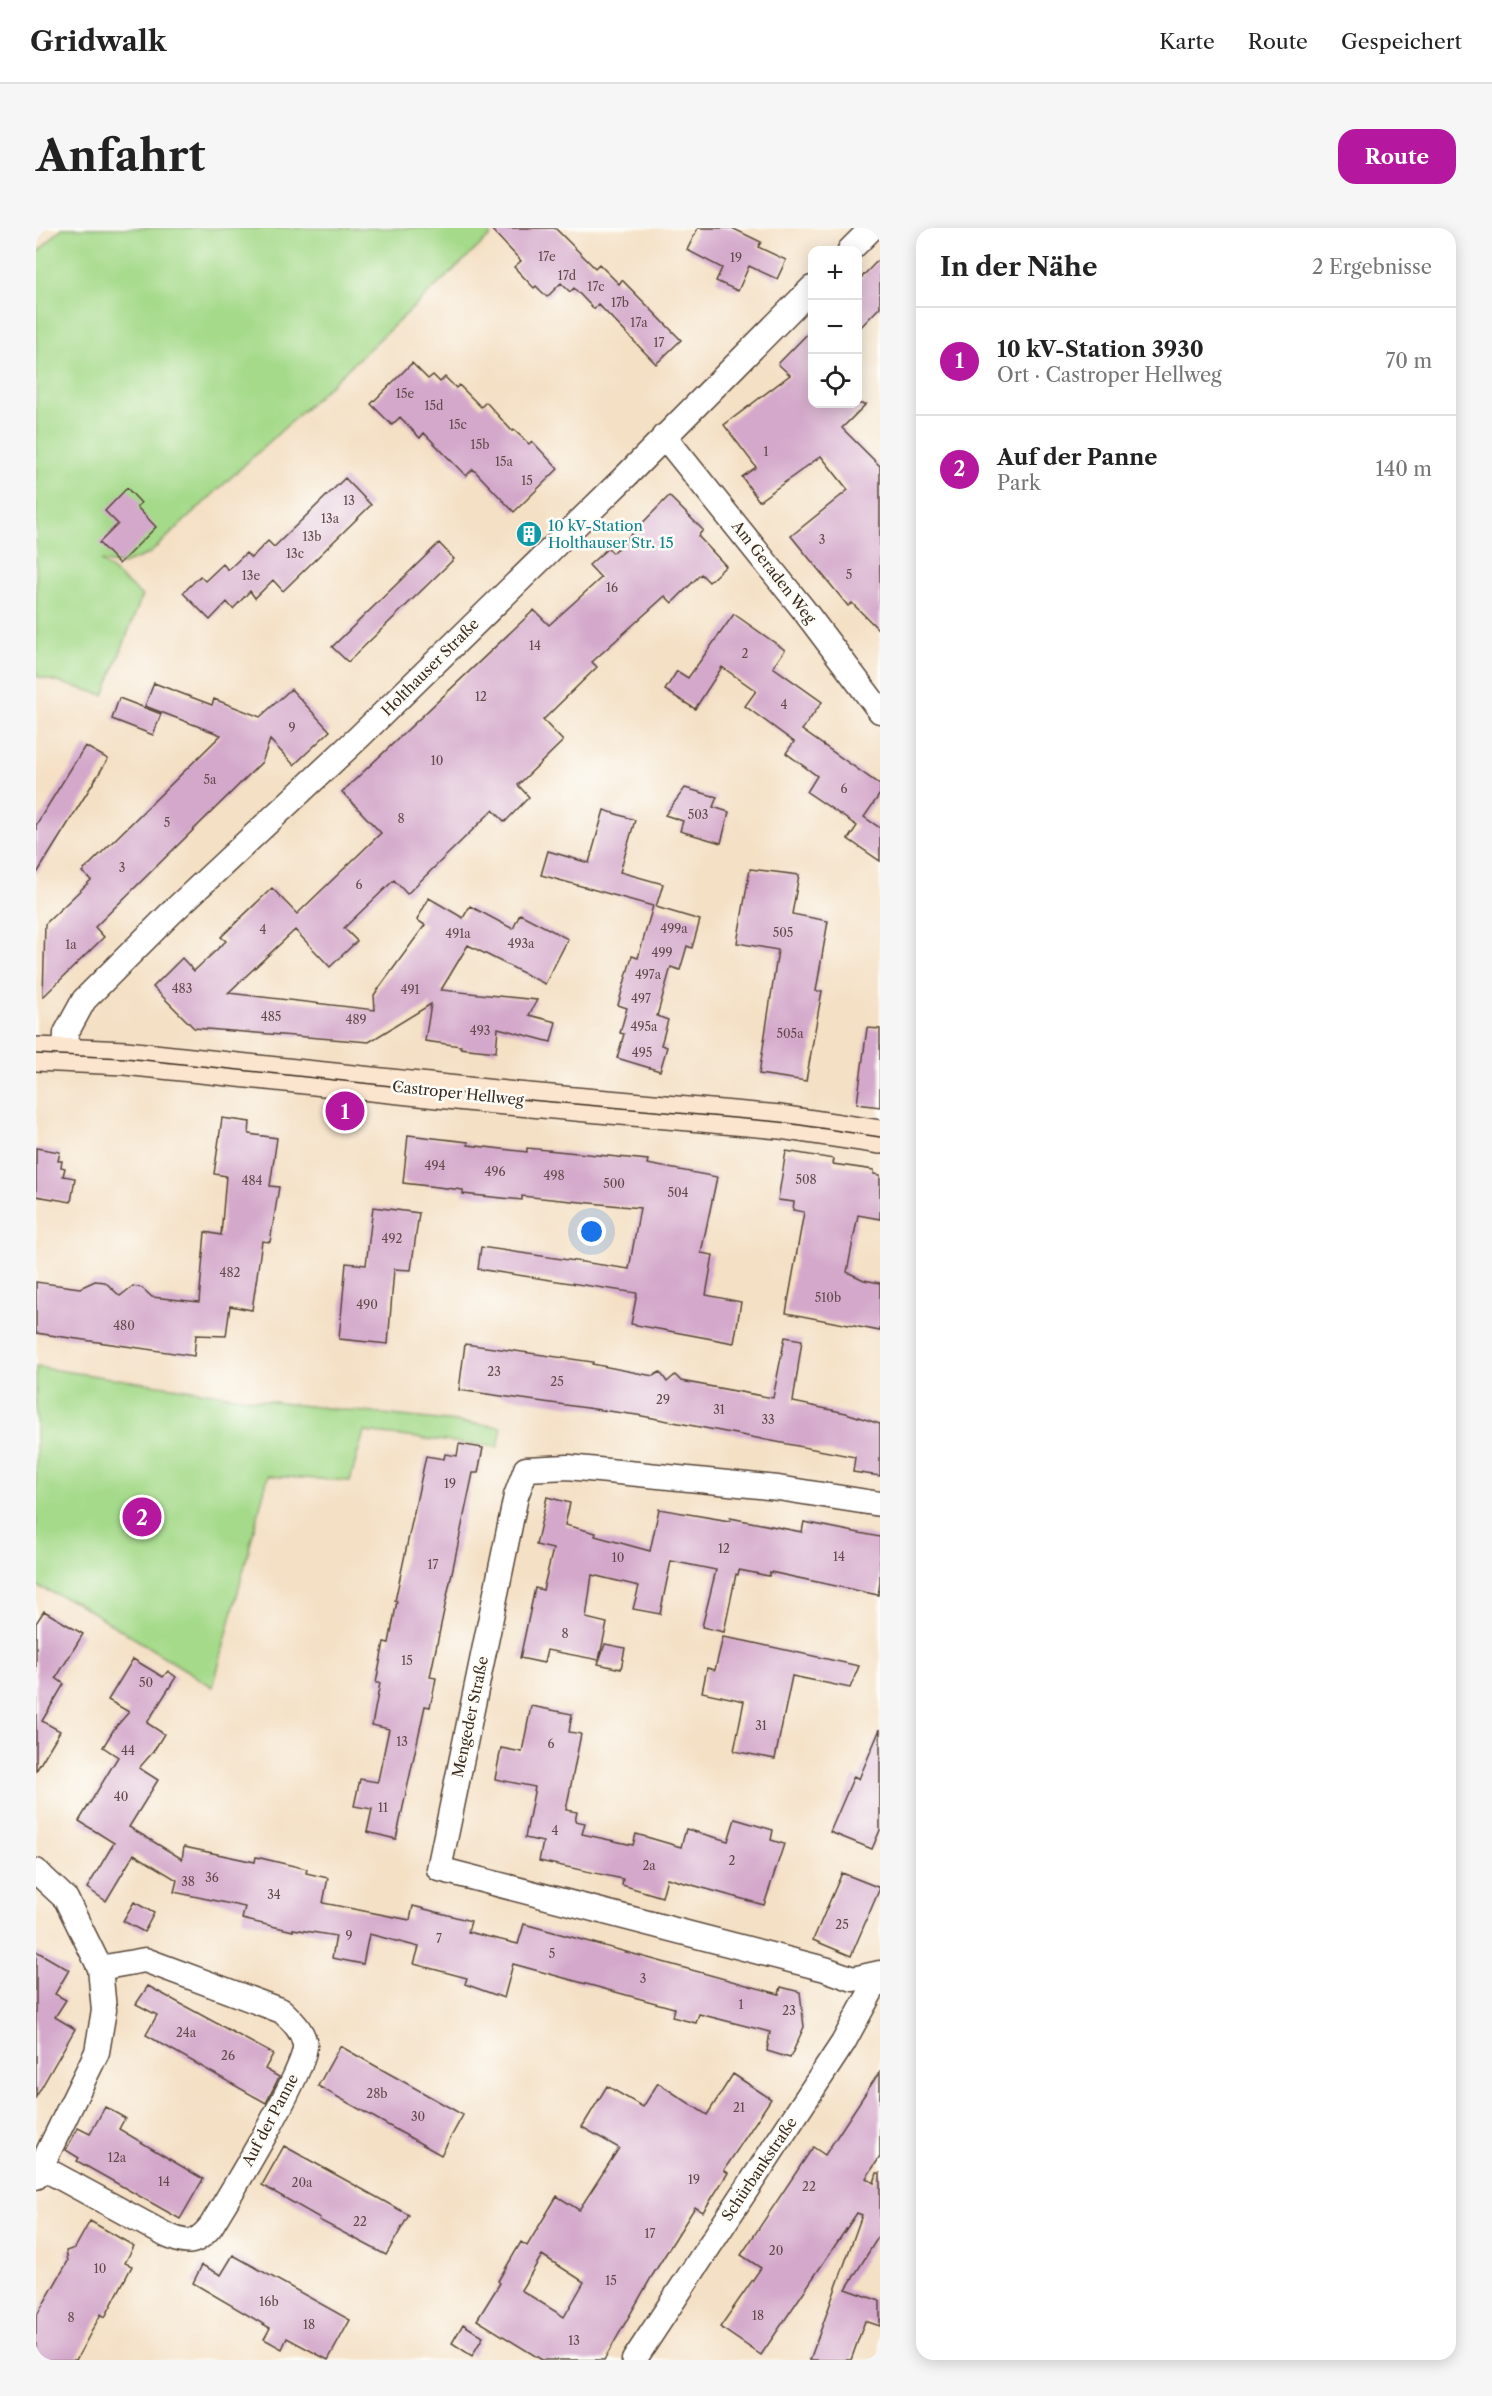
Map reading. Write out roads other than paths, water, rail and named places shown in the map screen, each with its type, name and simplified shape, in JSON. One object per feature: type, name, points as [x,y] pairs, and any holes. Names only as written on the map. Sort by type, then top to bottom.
[{"type":"main road","name":"Castroper Hellweg","points":[[50,1054],[159,1061],[658,1113],[780,1122],[880,1137]]},
{"type":"street","points":[[854,246],[872,228]]},
{"type":"street","name":"Holthauser Straße","points":[[50,1054],[66,1033],[84,1000],[171,914],[358,738],[808,293]]},
{"type":"street","name":"Am Geraden Weg","points":[[664,436],[803,609],[880,711]]},
{"type":"street","name":"Mengeder Straße","points":[[880,1504],[778,1488],[587,1468],[526,1469],[516,1496],[439,1869],[825,1969],[853,1979],[880,1974]]},
{"type":"street","name":"Auf der Panne","points":[[36,1871],[66,1899],[100,1968],[104,2010],[97,2052],[39,2172],[166,2235],[184,2242],[194,2242],[211,2226],[255,2151],[297,2069],[305,2046],[298,2027],[282,2011],[145,1960],[100,1968]]},
{"type":"street","name":"Schürbankstraße","points":[[634,2360],[843,2043],[880,1974]]},
{"type":"tram line","points":[[36,1054],[125,1058],[495,1097],[780,1122],[880,1137]]},
{"type":"place","name":"10 kV-Station Holthauser Str. 15","points":[[529,534]]},
{"type":"place","name":"10 kV-Station 3930","points":[[345,1111]]},
{"type":"place","name":"Auf der Panne","points":[[142,1517]]}]
